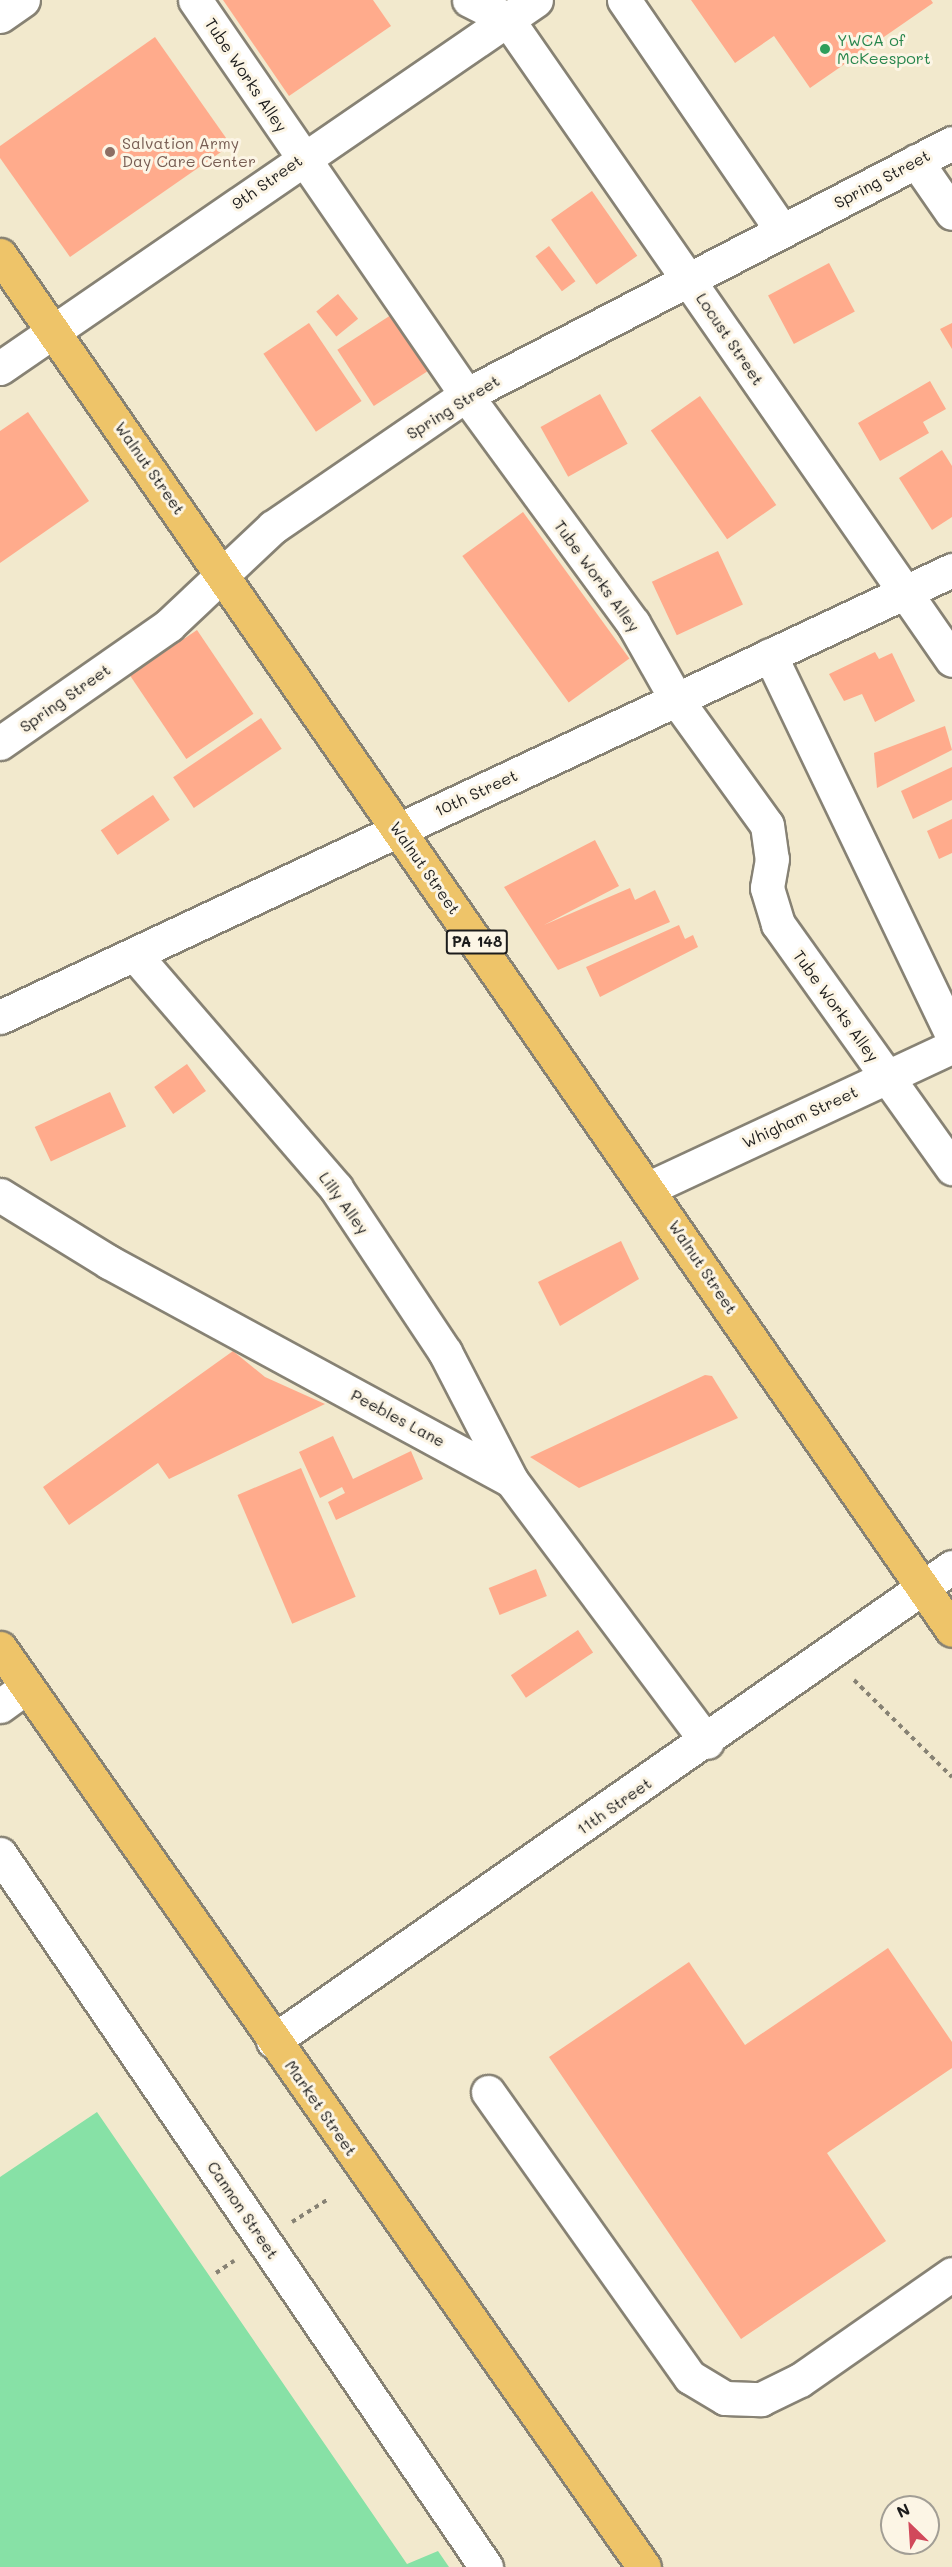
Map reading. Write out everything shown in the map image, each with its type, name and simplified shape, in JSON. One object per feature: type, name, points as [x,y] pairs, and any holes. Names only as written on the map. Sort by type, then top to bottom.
[{"type":"main road","name":"Walnut Street","points":[[0,255],[223,572],[398,830],[649,1188],[952,1630]]},
{"type":"main road","name":"Market Street","points":[[0,1648],[13,1697],[273,2041],[644,2567]]},
{"type":"street","points":[[0,16],[23,0]]},
{"type":"street","name":"Tube Works Alley","points":[[195,0],[466,395],[633,623],[676,699],[767,825],[772,859],[767,888],[778,924],[952,1168]]},
{"type":"street","points":[[469,0],[507,19]]},
{"type":"street","name":"9th Street","points":[[0,368],[302,157],[536,0]]},
{"type":"street","points":[[624,0],[782,231]]},
{"type":"street","name":"Locust Street","points":[[507,19],[690,279],[952,660]]},
{"type":"street","name":"Spring Street","points":[[0,743],[169,625],[273,527],[466,395],[952,143]]},
{"type":"street","points":[[916,161],[952,213]]},
{"type":"street","name":"10th Street","points":[[0,1017],[952,570]]},
{"type":"street","points":[[770,655],[952,1035]]},
{"type":"street","name":"Lilly Alley","points":[[135,955],[336,1188],[445,1352],[511,1480]]},
{"type":"street","name":"Whigham Street","points":[[649,1188],[952,1047]]},
{"type":"street","name":"Peebles Lane","points":[[0,1195],[109,1262],[511,1480],[708,1742]]},
{"type":"street","name":"11th Street","points":[[273,2041],[708,1742],[952,1567]]},
{"type":"street","name":"Cannon Street","points":[[0,1854],[486,2567]]},
{"type":"street","points":[[488,2092],[690,2377],[725,2398],[761,2399],[800,2380],[952,2274]]},
{"type":"path","points":[[830,1656],[952,1777]]},
{"type":"path","points":[[317,2206],[327,2200]]},
{"type":"green space","points":[[97,2112],[407,2564],[438,2551],[449,2567],[0,2567],[0,2177]]},
{"type":"building","points":[[223,0],[373,0],[391,26],[289,96]]},
{"type":"building","name":"YWCA of McKeesport","points":[[691,0],[931,0],[933,3],[810,88],[774,36],[735,63]]},
{"type":"building","name":"Salvation Army Day Care Center","points":[[155,37],[231,145],[70,257],[0,158],[0,146]]},
{"type":"building","points":[[592,191],[637,256],[596,284],[551,220]]},
{"type":"building","points":[[549,246],[575,281],[562,291],[535,256]]},
{"type":"building","points":[[829,263],[855,312],[794,344],[768,295]]},
{"type":"building","points":[[338,294],[358,319],[336,336],[316,312]]},
{"type":"building","points":[[391,315],[427,371],[374,406],[337,350]]},
{"type":"building","points":[[309,323],[362,401],[316,432],[263,354]]},
{"type":"building","points":[[952,323],[952,349],[940,329]]},
{"type":"building","points":[[930,381],[946,409],[923,422],[929,433],[880,461],[858,423]]},
{"type":"building","points":[[600,394],[628,444],[568,477],[541,427]]},
{"type":"building","points":[[700,396],[776,505],[727,539],[651,430]]},
{"type":"building","points":[[28,412],[89,501],[0,563],[0,431]]},
{"type":"building","points":[[942,450],[952,466],[952,517],[932,530],[899,478]]},
{"type":"building","points":[[523,512],[629,658],[569,703],[462,556]]},
{"type":"building","points":[[718,551],[743,604],[677,635],[652,582]]},
{"type":"building","points":[[197,630],[253,714],[186,759],[130,675]]},
{"type":"building","points":[[875,652],[879,659],[892,653],[915,701],[875,722],[862,694],[844,701],[829,674]]},
{"type":"building","points":[[261,718],[282,749],[194,808],[173,777]]},
{"type":"building","points":[[945,726],[952,750],[877,788],[874,753]]},
{"type":"building","points":[[952,767],[952,800],[913,819],[901,791]]},
{"type":"building","points":[[153,795],[170,820],[118,855],[101,830]]},
{"type":"building","points":[[952,819],[952,853],[939,859],[927,831]]},
{"type":"building","points":[[595,840],[619,886],[544,925],[630,888],[635,900],[655,890],[670,922],[558,970],[504,887]]},
{"type":"building","points":[[679,925],[685,939],[693,935],[698,947],[600,997],[586,967]]},
{"type":"building","points":[[187,1064],[206,1091],[173,1114],[154,1087]]},
{"type":"building","points":[[110,1092],[126,1126],[51,1162],[35,1127]]},
{"type":"building","points":[[621,1241],[639,1279],[560,1326],[538,1282]]},
{"type":"building","points":[[233,1351],[265,1377],[325,1404],[169,1479],[158,1463],[69,1525],[43,1487]]},
{"type":"building","points":[[705,1375],[712,1376],[738,1418],[579,1488],[530,1457]]},
{"type":"building","points":[[333,1436],[353,1479],[411,1451],[423,1479],[336,1520],[328,1502],[345,1493],[342,1487],[320,1498],[299,1452]]},
{"type":"building","points":[[301,1468],[356,1597],[292,1624],[237,1495]]},
{"type":"building","points":[[536,1569],[547,1596],[500,1615],[489,1588]]},
{"type":"building","points":[[578,1630],[593,1652],[526,1698],[511,1675]]},
{"type":"building","points":[[888,1948],[952,2042],[952,2068],[827,2153],[886,2241],[741,2339],[549,2057],[689,1962],[745,2045]]},
{"type":"place","name":"YWCA of McKeesport","points":[[825,49]]},
{"type":"place","name":"Salvation Army Day Care Center","points":[[110,152]]}]
